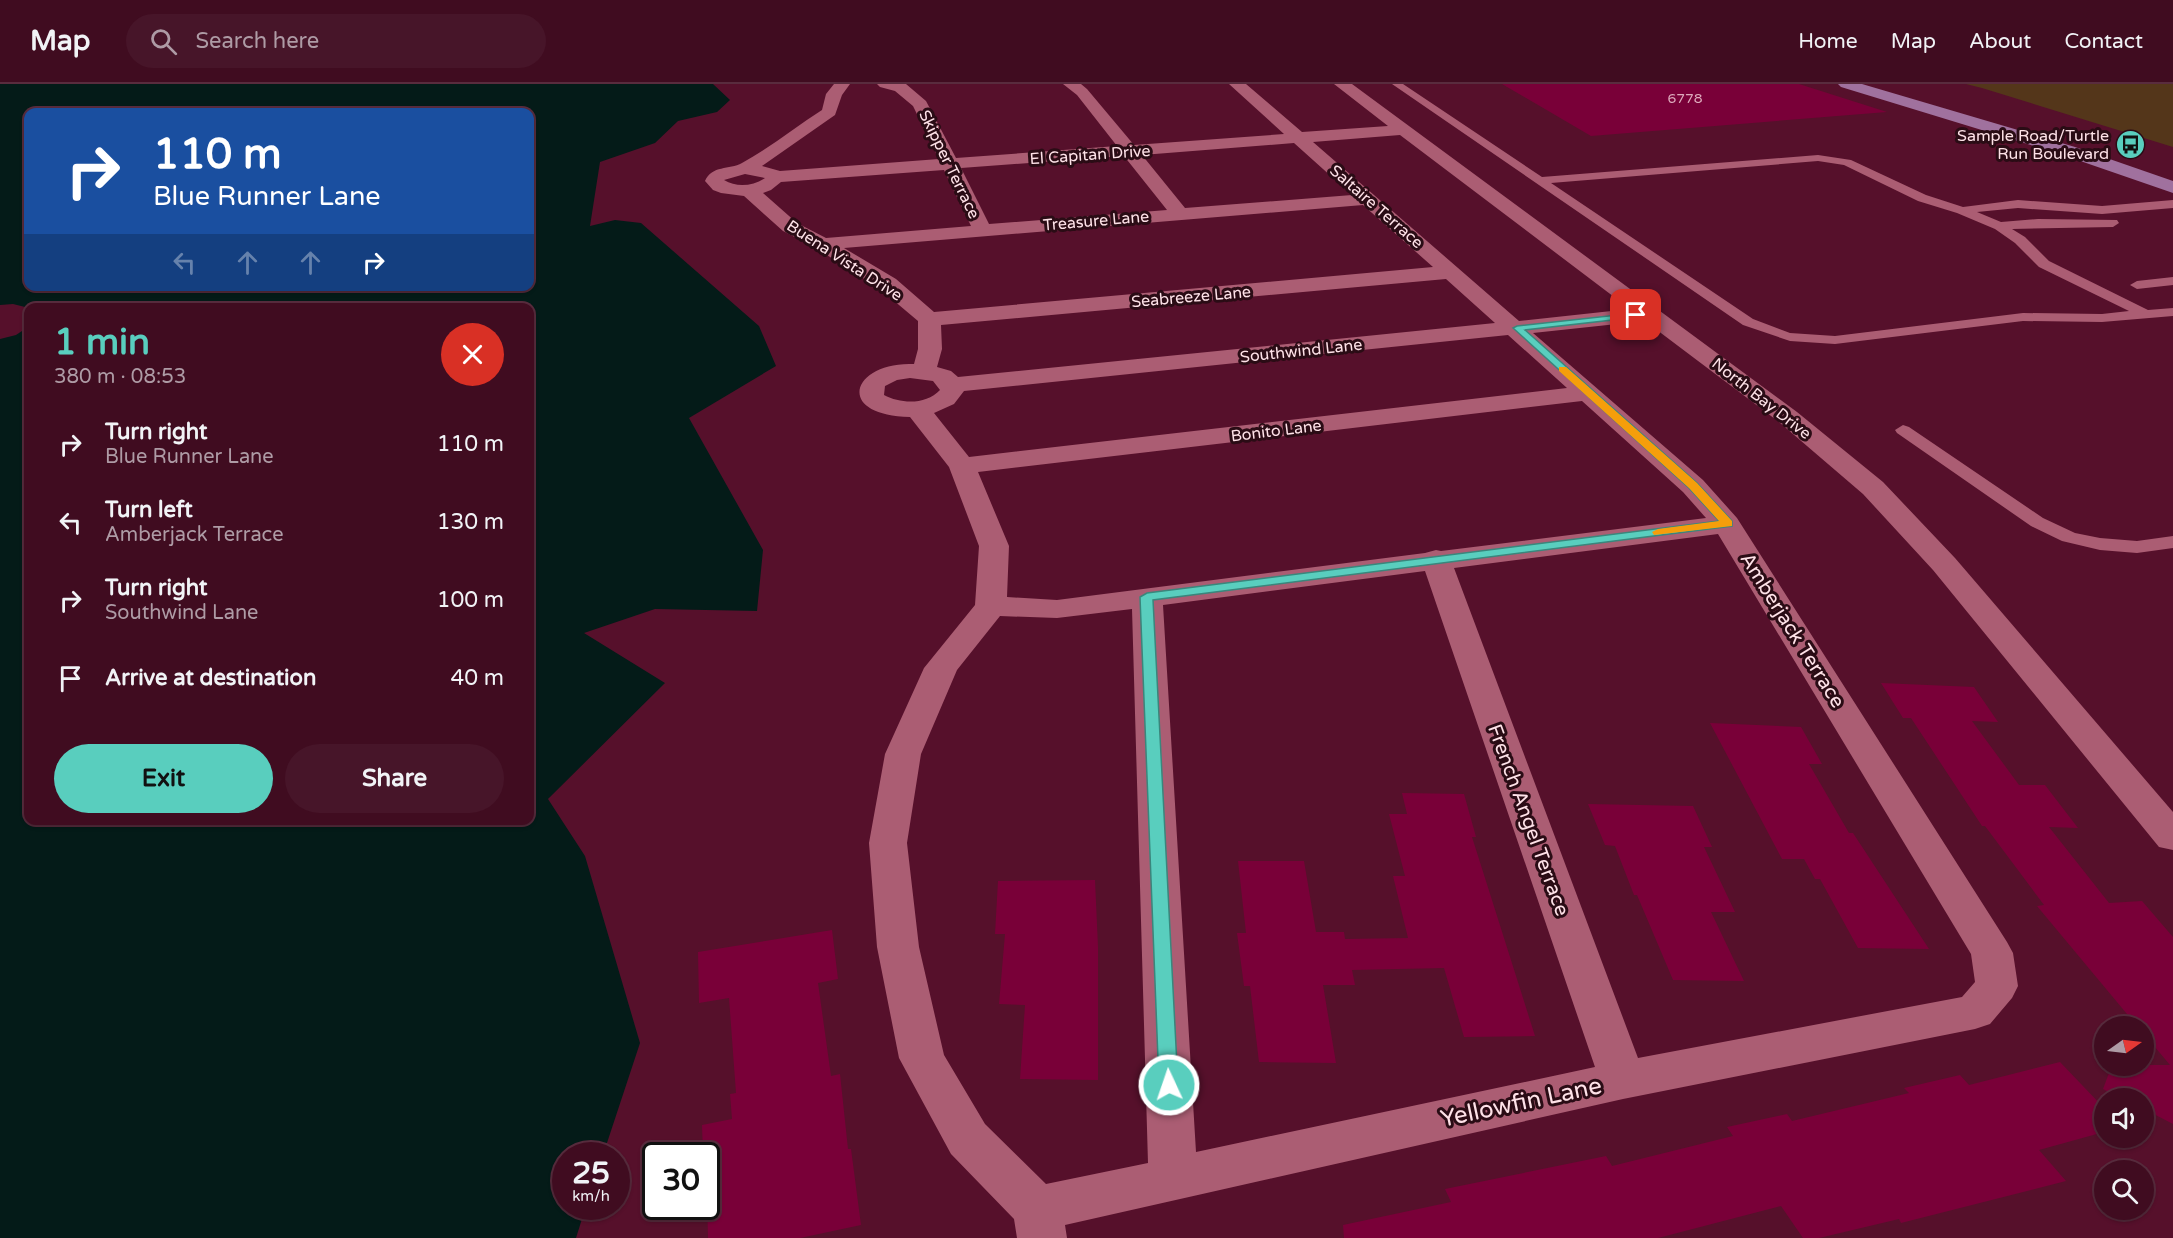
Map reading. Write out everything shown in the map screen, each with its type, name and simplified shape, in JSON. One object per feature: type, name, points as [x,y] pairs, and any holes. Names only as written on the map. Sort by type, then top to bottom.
[{"type":"main road","points":[[1846,84],[2069,151],[2173,187]]},
{"type":"street","points":[[746,179],[829,112],[834,94],[842,84]]},
{"type":"street","name":"Skipper Terrace","points":[[885,84],[900,87],[920,104],[982,229]]},
{"type":"street","points":[[1071,84],[1082,92],[1179,213]]},
{"type":"street","name":"Saltaire Terrace","points":[[1237,84],[1517,328]]},
{"type":"street","name":"North Bay Drive","points":[[1342,84],[1788,417],[1873,488],[1944,564],[2173,837]]},
{"type":"street","name":"El Capitan Drive","points":[[746,179],[769,172],[776,177],[1404,130]]},
{"type":"street","name":"Buena Vista Drive","points":[[746,179],[790,227],[824,244],[888,284],[929,319]]},
{"type":"street","name":"Treasure Lane","points":[[824,244],[982,229],[1369,199]]},
{"type":"street","name":"Seabreeze Lane","points":[[929,319],[1452,272]]},
{"type":"street","name":"Southwind Lane","points":[[952,385],[1650,314]]},
{"type":"street","points":[[924,372],[930,349],[929,319]]},
{"type":"street","name":"Amberjack Terrace","points":[[1517,328],[1693,486],[1727,524],[1992,953],[1997,986]]},
{"type":"street","points":[[904,372],[924,372],[942,376],[952,385],[948,397],[929,406],[916,408],[889,407],[872,399],[869,393],[876,381],[904,372]]},
{"type":"street","name":"Bonito Lane","points":[[962,466],[1589,393]]},
{"type":"street","points":[[916,408],[962,466],[994,546],[991,606],[941,668],[903,754],[888,843],[898,947],[922,1058],[968,1139],[1039,1223]]},
{"type":"street","points":[[991,606],[1057,609],[1436,559],[1727,524]]},
{"type":"street","name":"French Angel Terrace","points":[[1436,559],[1623,1080]]},
{"type":"street","points":[[1147,597],[1173,1178]]},
{"type":"street","name":"North Bay Drive","points":[[2123,775],[2173,819]]},
{"type":"street","name":"Yellowfin Lane","points":[[1039,1223],[1173,1178],[1623,1080],[1975,1012],[1997,986]]},
{"type":"lane","points":[[1397,84],[1748,322],[1786,338],[1835,340],[2023,317],[2102,318],[2173,312]]},
{"type":"lane","points":[[1538,181],[1818,158],[1847,162],[1922,198],[1961,210],[1999,226],[2020,240],[2044,264],[2145,314]]},
{"type":"lane","points":[[1961,210],[2018,204],[2102,210],[2173,204]]},
{"type":"lane","points":[[1999,226],[2125,222]]},
{"type":"lane","points":[[2137,285],[2173,281]]},
{"type":"lane","points":[[1903,430],[2037,522],[2069,537],[2100,544],[2137,547],[2173,542]]},
{"type":"shaded area","points":[[0,84],[713,84],[730,100],[717,112],[678,121],[655,143],[600,162],[590,226],[615,220],[641,223],[759,326],[776,366],[689,418],[763,550],[757,611],[655,609],[584,633],[665,683],[548,799],[585,856],[640,1043],[607,1142],[552,1142],[552,1220],[582,1220],[576,1238],[0,1238],[0,339],[16,335],[24,330],[24,825],[534,825],[534,303],[24,303],[24,307],[13,304],[0,305]]},
{"type":"shaded area","points":[[1966,84],[2173,84],[2173,147],[1982,88]]},
{"type":"building","points":[[1502,84],[1799,84],[1887,112],[1591,136]]},
{"type":"building","points":[[1881,683],[1974,687],[1998,722],[1972,721],[2019,785],[2045,785],[2078,828],[2049,827],[2109,903],[2142,901],[2173,937],[2173,1124],[2154,1114],[2154,1088],[2103,1088],[2108,1076],[2154,1076],[2154,1065],[2170,1065],[2154,1046],[2154,1016],[2129,1016],[2037,906],[2044,905],[1985,826],[1982,826],[1911,718],[1903,718]]},
{"type":"building","points":[[1710,723],[1801,727],[1822,764],[1809,764],[1849,833],[1853,833],[1929,949],[1858,948],[1820,879],[1815,879],[1804,859],[1782,859]]},
{"type":"building","points":[[1402,793],[1464,794],[1476,837],[1472,837],[1535,1036],[1464,1037],[1444,968],[1352,970],[1355,985],[1323,985],[1336,1063],[1259,1062],[1250,986],[1244,986],[1237,933],[1246,933],[1238,861],[1304,861],[1316,932],[1344,932],[1345,939],[1408,938],[1393,876],[1405,876],[1389,814],[1407,814]]},
{"type":"building","points":[[1588,804],[1693,806],[1712,847],[1704,847],[1735,912],[1711,912],[1744,981],[1673,980],[1637,895],[1634,895],[1615,846],[1605,845]]},
{"type":"building","points":[[1095,880],[1098,947],[1098,1080],[1020,1079],[1025,1005],[999,1004],[1005,934],[995,934],[998,881]]},
{"type":"building","points":[[832,930],[838,979],[818,983],[831,1076],[840,1074],[848,1149],[851,1149],[861,1225],[800,1238],[708,1238],[708,1220],[720,1220],[720,1142],[703,1142],[702,1125],[732,1119],[730,1094],[736,1093],[729,998],[699,1003],[698,952]]},
{"type":"building","points":[[2060,1062],[2094,1098],[2094,1135],[2039,1150],[2066,1181],[1901,1223],[1899,1219],[1819,1238],[1803,1238],[1781,1206],[1658,1238],[1344,1238],[1343,1225],[1451,1202],[1445,1189],[1606,1156],[1612,1166],[1733,1136],[1727,1127],[1787,1114],[1792,1121],[1909,1093],[1904,1088],[1960,1075],[1969,1085]]},
{"type":"slow traffic","points":[[1562,369],[1693,486],[1727,524],[1658,532]]},
{"type":"place","name":"Sample Road/Turtle Run Boulevard","points":[[2130,144]]},
{"type":"route","points":[[1169,1085],[1147,597],[1727,524],[1693,486],[1517,328],[1636,315]]}]
